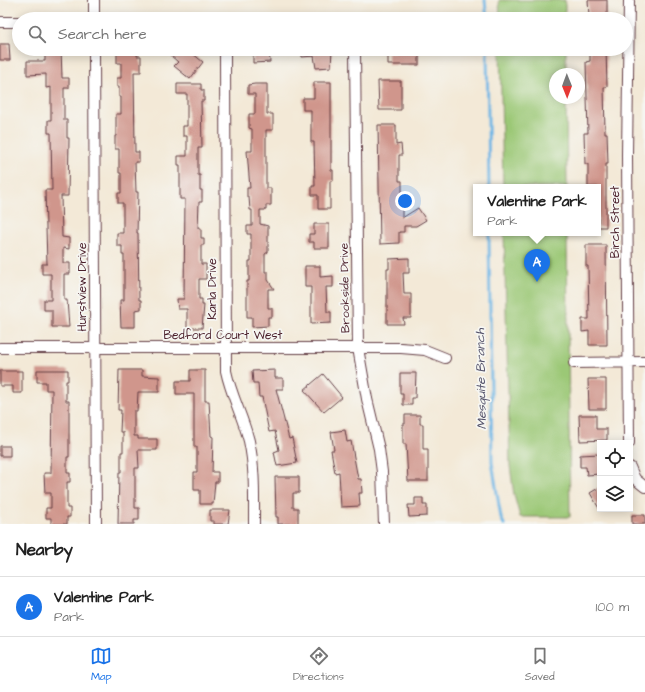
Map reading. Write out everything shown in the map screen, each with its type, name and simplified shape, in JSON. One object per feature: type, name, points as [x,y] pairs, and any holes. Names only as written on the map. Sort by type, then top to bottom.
[{"type":"street","points":[[94,0],[94,12]]},
{"type":"street","name":"Birch Street","points":[[629,0],[629,12]]},
{"type":"street","points":[[0,22],[12,22]]},
{"type":"street","name":"Hurstview Drive","points":[[94,56],[96,524]]},
{"type":"street","name":"Karla Drive","points":[[225,56],[226,349],[229,387],[242,421],[251,452],[254,524]]},
{"type":"street","name":"Brookside Drive","points":[[355,56],[358,348],[366,399],[379,449],[382,472],[384,524]]},
{"type":"street","name":"Birch Street","points":[[629,56],[628,362],[630,440]]},
{"type":"street","name":"Bedford Court West","points":[[0,348],[358,348],[425,350],[445,358]]},
{"type":"street","points":[[574,363],[645,362]]},
{"type":"street","points":[[633,474],[635,479],[645,487]]},
{"type":"green space","points":[[499,0],[565,0],[565,12],[500,12]]},
{"type":"green space","points":[[500,56],[566,56],[566,68],[549,68],[549,104],[566,104],[567,184],[503,184]]},
{"type":"green space","points":[[504,236],[567,236],[570,517],[520,517],[514,495],[510,466]]},
{"type":"building","points":[[588,0],[607,0],[607,12],[589,12]]},
{"type":"building","points":[[0,44],[9,44],[10,60],[0,60]]},
{"type":"building","points":[[45,56],[61,56],[62,78],[69,78],[69,88],[64,88],[64,120],[67,120],[67,138],[69,138],[68,196],[61,196],[62,237],[69,238],[69,249],[63,248],[63,263],[70,263],[70,274],[64,274],[64,300],[67,300],[69,327],[52,327],[52,310],[44,310],[44,300],[51,300],[51,274],[42,274],[42,264],[47,264],[45,190],[52,190],[51,133],[48,133],[48,120],[51,120],[51,87],[46,88],[46,74],[27,75],[27,61],[45,61]]},
{"type":"building","points":[[117,56],[141,56],[141,72],[134,72],[135,152],[139,152],[139,162],[135,162],[136,192],[138,192],[137,233],[139,300],[141,300],[141,309],[135,310],[135,327],[121,327],[120,300],[124,300],[124,255],[122,255],[122,246],[117,246],[117,233],[123,233],[123,203],[118,203],[118,193],[121,193],[121,173],[119,173],[119,149],[115,149],[116,114],[121,114],[121,97],[119,97],[117,78],[121,78],[121,63],[117,63]]},
{"type":"building","points":[[171,56],[196,56],[203,62],[190,79],[174,66],[178,62]]},
{"type":"building","points":[[253,56],[270,56],[270,62],[253,63]]},
{"type":"building","points":[[314,56],[332,56],[331,67],[316,68]]},
{"type":"building","points":[[388,56],[419,56],[419,65],[388,65]]},
{"type":"building","points":[[590,56],[606,56],[607,87],[604,87],[605,133],[607,133],[608,164],[606,164],[606,227],[601,227],[601,184],[588,184],[588,164],[585,164],[584,133],[588,133],[586,62],[590,61]]},
{"type":"building","points":[[378,81],[401,81],[401,110],[379,110]]},
{"type":"building","points":[[314,82],[331,82],[331,170],[333,170],[333,181],[330,181],[330,209],[318,209],[318,195],[312,195],[312,186],[315,186],[314,142],[311,142],[311,110],[303,110],[303,98],[314,98]]},
{"type":"building","points":[[177,84],[201,84],[201,90],[204,90],[204,101],[201,101],[202,148],[198,148],[198,175],[200,175],[202,202],[199,202],[198,228],[201,228],[201,238],[204,238],[204,245],[201,245],[201,264],[206,264],[206,279],[199,279],[199,299],[202,299],[202,305],[204,305],[202,328],[187,328],[187,309],[178,309],[177,299],[184,299],[185,199],[180,199],[180,165],[178,165],[178,156],[187,156],[187,136],[183,136],[183,126],[187,126],[187,94],[177,94]]},
{"type":"building","points":[[267,84],[267,114],[273,114],[273,130],[266,130],[266,188],[271,188],[271,205],[266,205],[266,210],[260,210],[260,224],[268,226],[268,252],[265,254],[265,272],[268,272],[268,280],[274,289],[268,289],[268,308],[272,308],[272,317],[268,317],[268,326],[252,327],[252,317],[247,317],[247,281],[249,281],[249,261],[251,261],[251,234],[247,234],[247,226],[252,226],[252,210],[250,210],[249,197],[247,197],[247,188],[250,188],[247,151],[252,151],[252,129],[249,128],[249,114],[255,114],[255,94],[248,94],[248,85]]},
{"type":"building","points":[[378,125],[396,125],[396,145],[401,144],[402,155],[399,155],[399,181],[402,181],[402,218],[418,208],[426,220],[416,226],[404,226],[404,232],[399,232],[399,243],[380,244]]},
{"type":"building","points":[[314,224],[329,224],[329,248],[314,248],[314,242],[309,242],[309,234],[314,234]]},
{"type":"building","points":[[586,245],[606,245],[607,345],[589,345],[589,331],[582,332],[582,319],[589,319]]},
{"type":"building","points":[[409,258],[409,273],[403,273],[404,294],[411,294],[411,318],[403,318],[404,324],[387,324],[387,269],[389,269],[389,259]]},
{"type":"building","points":[[305,266],[320,266],[320,277],[333,276],[333,287],[326,287],[327,312],[331,312],[331,323],[311,324],[311,287],[305,287]]},
{"type":"building","points":[[37,370],[68,370],[68,381],[66,381],[66,401],[69,401],[69,457],[67,457],[67,473],[70,473],[70,482],[67,482],[67,508],[70,508],[70,517],[67,517],[67,524],[51,524],[51,518],[46,518],[46,508],[51,508],[51,493],[45,493],[44,473],[51,473],[52,390],[46,390],[46,382],[37,382]]},
{"type":"building","points":[[119,370],[142,370],[142,376],[159,377],[159,392],[138,392],[137,411],[134,411],[134,436],[138,436],[138,439],[157,439],[157,450],[138,450],[139,468],[135,468],[135,508],[139,508],[139,520],[134,520],[134,524],[118,524],[119,472],[121,472],[121,452],[123,452],[123,432],[120,432],[121,410],[118,410]]},
{"type":"building","points":[[190,370],[205,370],[205,401],[209,401],[211,436],[213,437],[212,472],[218,472],[218,482],[215,482],[213,504],[200,504],[200,490],[194,490],[194,472],[197,472],[197,447],[194,447],[194,394],[176,394],[176,381],[190,381]]},
{"type":"building","points":[[275,370],[275,378],[283,378],[283,389],[276,389],[289,439],[292,438],[297,463],[277,466],[274,452],[279,450],[275,431],[269,432],[262,397],[259,397],[258,383],[253,383],[252,371]]},
{"type":"building","points":[[0,371],[22,371],[22,393],[13,393],[13,386],[0,386]]},
{"type":"building","points":[[400,373],[416,373],[415,398],[412,398],[412,405],[403,405],[403,394],[400,394]]},
{"type":"building","points":[[323,374],[342,397],[324,412],[304,390]]},
{"type":"building","points":[[588,379],[606,379],[606,409],[589,409]]},
{"type":"building","points":[[405,415],[420,415],[420,424],[423,424],[423,449],[428,449],[428,481],[408,481],[406,444],[403,444],[403,424],[405,424]]},
{"type":"building","points":[[579,415],[596,415],[596,429],[607,429],[607,440],[580,441]]},
{"type":"building","points":[[345,430],[347,442],[351,441],[358,479],[361,479],[362,493],[359,493],[360,506],[341,507],[339,472],[335,473],[331,450],[334,450],[331,432]]},
{"type":"building","points":[[0,446],[10,446],[10,456],[0,456]]},
{"type":"building","points":[[597,454],[597,474],[587,475],[586,467],[580,467],[580,455]]},
{"type":"building","points":[[275,477],[299,477],[299,493],[293,493],[293,508],[298,508],[298,524],[278,524],[278,517],[276,517]]},
{"type":"building","points":[[597,489],[597,505],[590,493]]},
{"type":"building","points":[[415,498],[423,498],[423,505],[427,505],[427,516],[409,517],[408,505],[415,505]]},
{"type":"building","points":[[210,510],[230,510],[228,524],[214,524],[214,521],[210,521]]},
{"type":"building","points":[[632,515],[645,515],[645,524],[632,524]]},
{"type":"waterway","name":"Mesquite Branch","points":[[485,0],[486,12]]},
{"type":"waterway","name":"Mesquite Branch","points":[[487,56],[489,184]]},
{"type":"waterway","name":"Mesquite Branch","points":[[489,236],[492,462],[501,518],[504,524]]},
{"type":"place","name":"Valentine Park","points":[[537,282]]}]
